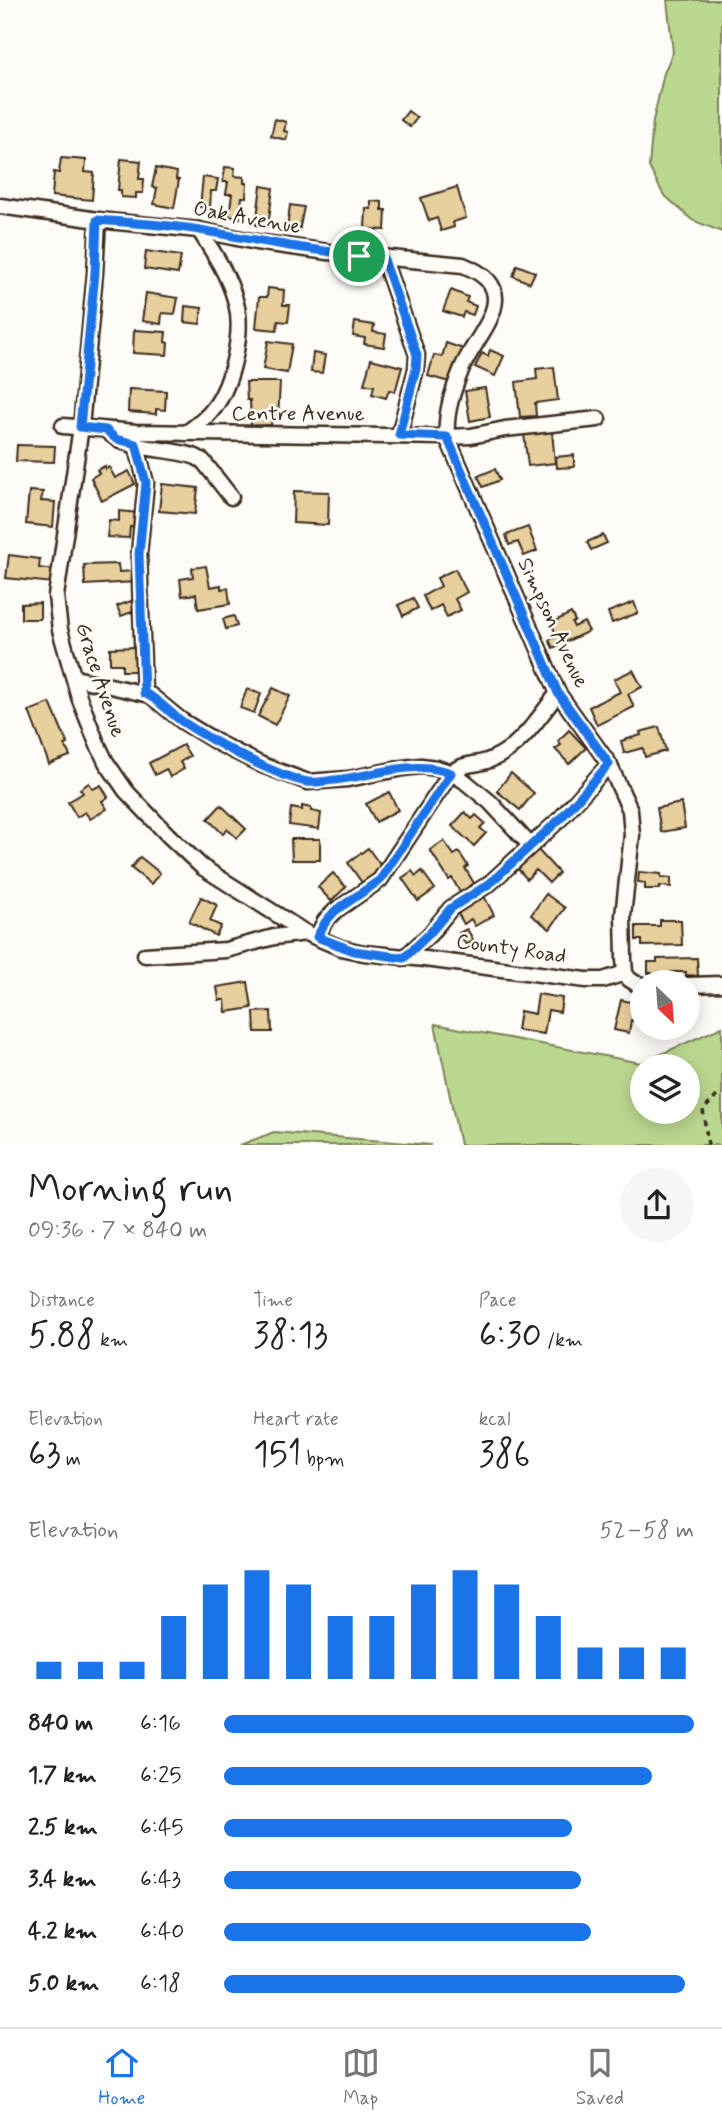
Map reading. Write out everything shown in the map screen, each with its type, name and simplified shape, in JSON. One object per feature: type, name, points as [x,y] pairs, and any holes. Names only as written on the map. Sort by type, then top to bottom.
[{"type":"street","name":"Oak Avenue","points":[[0,206],[97,220],[199,230],[256,242],[328,252],[463,265],[484,277]]},
{"type":"street","name":"Grace Avenue","points":[[97,220],[95,273],[80,427],[56,596],[60,630],[84,710],[106,762],[117,780],[145,813],[202,867],[311,935]]},
{"type":"street","points":[[186,433],[214,409],[222,395],[230,376],[238,331],[237,304],[228,278],[199,230]]},
{"type":"street","points":[[383,257],[417,355],[399,435]]},
{"type":"street","name":"Simpson Avenue","points":[[484,277],[494,292],[496,305],[463,366],[449,403],[445,420],[447,437],[558,693],[609,764],[630,810],[632,835],[622,916],[625,973]]},
{"type":"street","name":"Centre Avenue","points":[[63,426],[288,436],[447,437],[598,419]]},
{"type":"street","points":[[106,430],[116,439],[196,457],[203,461],[231,497]]},
{"type":"street","points":[[136,444],[146,483],[139,554],[144,693]]},
{"type":"street","points":[[75,678],[144,693],[220,744],[262,765],[308,782],[348,779],[421,766],[451,773],[490,802],[530,845]]},
{"type":"street","points":[[311,935],[335,911],[380,880],[451,773],[466,764],[492,760],[515,746],[558,693]]},
{"type":"street","points":[[404,958],[451,908],[489,884],[573,805],[609,764]]},
{"type":"street","name":"County Road","points":[[145,955],[226,950],[274,936],[311,935],[354,951],[404,958],[586,980],[603,980],[625,973]]},
{"type":"street","points":[[625,973],[630,978]]},
{"type":"street","points":[[700,985],[722,984]]},
{"type":"path","points":[[708,1145],[703,1110],[717,1096],[722,1095]]},
{"type":"green space","points":[[667,0],[722,0],[722,232],[692,220],[663,194],[649,167],[653,121],[664,73],[673,52]]},
{"type":"green space","points":[[435,1024],[630,1061],[630,1124],[700,1124],[700,1054],[661,1054],[693,1040],[700,1040],[700,1037],[722,1027],[722,1145],[460,1145]]},
{"type":"green space","points":[[274,1132],[431,1145],[240,1145]]},
{"type":"building","points":[[408,111],[417,118],[410,127],[401,120]]},
{"type":"building","points":[[275,119],[286,122],[286,140],[271,136]]},
{"type":"building","points":[[61,158],[86,160],[85,172],[94,173],[92,200],[52,196],[54,172],[59,173]]},
{"type":"building","points":[[121,159],[141,161],[139,179],[144,179],[143,193],[136,193],[136,198],[121,197],[121,190],[118,190]]},
{"type":"building","points":[[225,167],[235,168],[234,176],[244,177],[244,183],[247,183],[246,197],[242,197],[240,218],[229,216],[232,194],[226,194],[228,182],[223,182]]},
{"type":"building","points":[[156,168],[177,172],[176,179],[179,180],[174,208],[154,204],[157,188],[152,187]]},
{"type":"building","points":[[203,177],[218,179],[216,191],[211,191],[210,208],[200,207]]},
{"type":"building","points":[[261,186],[273,188],[268,227],[256,225]]},
{"type":"building","points":[[457,187],[466,218],[453,222],[454,227],[441,231],[437,218],[429,221],[421,198]]},
{"type":"building","points":[[371,201],[382,202],[382,210],[386,210],[385,230],[365,229],[366,208],[371,209]]},
{"type":"building","points":[[290,205],[304,207],[299,231],[287,229]]},
{"type":"building","points":[[146,251],[181,256],[178,274],[144,269]]},
{"type":"building","points":[[517,265],[535,272],[530,283],[513,276]]},
{"type":"building","points":[[268,288],[284,290],[283,305],[290,305],[288,322],[278,321],[277,330],[256,328],[259,297],[267,297]]},
{"type":"building","points":[[451,290],[468,297],[466,302],[476,306],[473,315],[464,312],[462,317],[443,311]]},
{"type":"building","points":[[146,293],[178,298],[175,314],[162,313],[161,324],[142,321]]},
{"type":"building","points":[[185,306],[202,308],[200,324],[184,322]]},
{"type":"building","points":[[355,322],[374,325],[373,332],[386,334],[384,347],[364,344],[365,338],[353,336]]},
{"type":"building","points":[[134,330],[166,332],[167,355],[133,353]]},
{"type":"building","points":[[268,341],[292,344],[287,373],[263,369]]},
{"type":"building","points":[[446,343],[463,349],[453,383],[428,376],[434,355],[442,357]]},
{"type":"building","points":[[490,350],[504,356],[495,376],[475,367],[482,353],[488,356]]},
{"type":"building","points":[[313,353],[325,355],[322,373],[311,372]]},
{"type":"building","points":[[371,359],[402,367],[395,392],[389,390],[386,398],[372,394],[374,386],[364,384]]},
{"type":"building","points":[[554,367],[558,400],[535,403],[536,416],[520,417],[516,382],[537,379],[536,369]]},
{"type":"building","points":[[246,382],[280,382],[278,419],[272,419],[271,425],[251,426]]},
{"type":"building","points":[[485,388],[490,417],[470,421],[465,391]]},
{"type":"building","points":[[129,389],[166,391],[165,410],[156,409],[156,414],[128,412]]},
{"type":"building","points":[[552,431],[555,463],[528,466],[524,434]]},
{"type":"building","points":[[17,445],[55,446],[54,462],[16,461]]},
{"type":"building","points":[[574,455],[574,467],[557,468],[556,457]]},
{"type":"building","points":[[105,466],[106,469],[109,467],[115,478],[129,471],[135,484],[102,501],[91,478],[99,473],[97,470]]},
{"type":"building","points":[[495,469],[500,480],[483,487],[478,476]]},
{"type":"building","points":[[162,484],[198,488],[195,514],[159,511]]},
{"type":"building","points":[[29,491],[43,492],[41,501],[55,502],[53,527],[26,524]]},
{"type":"building","points":[[294,491],[329,492],[328,525],[293,523]]},
{"type":"building","points":[[119,511],[138,513],[137,528],[130,527],[129,538],[107,537],[109,520],[119,521]]},
{"type":"building","points":[[528,527],[537,551],[524,556],[518,542],[509,545],[506,535]]},
{"type":"building","points":[[603,535],[607,543],[591,550],[587,542]]},
{"type":"building","points":[[9,555],[40,559],[39,568],[54,570],[53,583],[6,578]]},
{"type":"building","points":[[118,564],[119,572],[135,571],[135,582],[85,585],[84,565]]},
{"type":"building","points":[[206,566],[210,587],[221,585],[221,589],[228,588],[230,604],[198,609],[196,594],[182,596],[180,579],[193,577],[192,568]]},
{"type":"building","points":[[455,569],[467,592],[455,599],[461,610],[447,617],[441,605],[430,611],[423,596],[441,586],[437,578]]},
{"type":"building","points":[[413,598],[418,608],[403,616],[398,605]]},
{"type":"building","points":[[131,601],[135,611],[121,616],[117,606]]},
{"type":"building","points":[[634,602],[638,613],[612,623],[608,612]]},
{"type":"building","points":[[40,603],[40,619],[21,619],[21,604]]},
{"type":"building","points":[[571,613],[575,621],[572,623],[574,627],[584,622],[589,631],[553,648],[549,640],[557,636],[551,623]]},
{"type":"building","points":[[234,616],[237,626],[226,629],[223,619]]},
{"type":"building","points":[[136,647],[137,671],[122,671],[122,664],[110,664],[110,648]]},
{"type":"building","points":[[633,670],[642,687],[628,694],[634,707],[597,725],[589,707],[620,692],[614,679]]},
{"type":"building","points":[[273,688],[290,696],[275,725],[258,716]]},
{"type":"building","points":[[247,689],[261,694],[254,713],[240,708]]},
{"type":"building","points":[[50,703],[68,744],[65,745],[70,756],[49,764],[29,711]]},
{"type":"building","points":[[659,727],[666,751],[645,757],[643,748],[624,753],[621,741]]},
{"type":"building","points":[[569,730],[586,748],[569,764],[555,749],[561,745],[558,741]]},
{"type":"building","points":[[183,745],[190,756],[180,762],[184,769],[170,777],[166,769],[155,775],[149,763]]},
{"type":"building","points":[[511,773],[534,793],[520,810],[497,791]]},
{"type":"building","points":[[89,783],[93,789],[101,785],[108,797],[102,801],[107,809],[90,819],[85,812],[77,817],[68,802],[83,793],[80,789]]},
{"type":"building","points":[[389,792],[398,810],[376,822],[366,804]]},
{"type":"building","points":[[681,803],[685,828],[661,832],[657,808]]},
{"type":"building","points":[[221,805],[246,829],[237,838],[227,829],[223,834],[208,819]]},
{"type":"building","points":[[302,806],[321,813],[319,829],[289,825],[291,808],[302,810]]},
{"type":"building","points":[[465,812],[472,819],[476,815],[485,823],[480,828],[486,833],[474,846],[452,826]]},
{"type":"building","points":[[291,839],[320,839],[320,860],[292,860]]},
{"type":"building","points":[[444,841],[454,855],[459,852],[475,885],[461,894],[430,850]]},
{"type":"building","points":[[368,848],[383,869],[363,884],[348,863]]},
{"type":"building","points":[[538,850],[559,873],[549,883],[536,870],[527,879],[518,869]]},
{"type":"building","points":[[140,857],[160,873],[151,884],[131,868]]},
{"type":"building","points":[[412,871],[416,876],[422,871],[435,889],[418,901],[402,878]]},
{"type":"building","points":[[639,872],[671,878],[671,887],[645,889],[645,883],[638,882]]},
{"type":"building","points":[[333,873],[346,887],[331,901],[318,887]]},
{"type":"building","points":[[546,894],[565,908],[550,929],[531,915]]},
{"type":"building","points":[[484,896],[494,915],[475,926],[471,919],[464,924],[457,912]]},
{"type":"building","points":[[201,897],[217,905],[210,921],[221,926],[216,936],[189,922]]},
{"type":"building","points":[[660,920],[681,920],[682,945],[642,946],[642,940],[636,940],[636,926],[660,926]]},
{"type":"building","points":[[467,929],[474,941],[466,945],[459,933]]},
{"type":"building","points":[[697,958],[698,970],[648,970],[648,962],[657,962],[657,959]]},
{"type":"building","points":[[248,982],[252,1008],[226,1012],[225,1000],[219,1000],[217,987]]},
{"type":"building","points":[[538,994],[562,998],[560,1012],[548,1010],[544,1034],[517,1030],[520,1011],[535,1014]]},
{"type":"building","points":[[621,1000],[630,1002],[629,1033],[614,1030]]},
{"type":"building","points":[[271,1011],[272,1032],[255,1032],[254,1012]]},
{"type":"route","points":[[97,220],[199,230],[256,242],[359,256],[383,257],[416,348],[416,369],[399,435],[447,437],[558,693],[609,764],[560,819],[489,884],[451,908],[404,958],[341,948],[317,937],[335,911],[380,880],[451,773],[421,766],[348,779],[308,782],[262,765],[220,744],[144,693],[139,554],[146,483],[144,473],[136,444],[116,439],[106,430],[80,427],[95,273],[97,220]]}]
